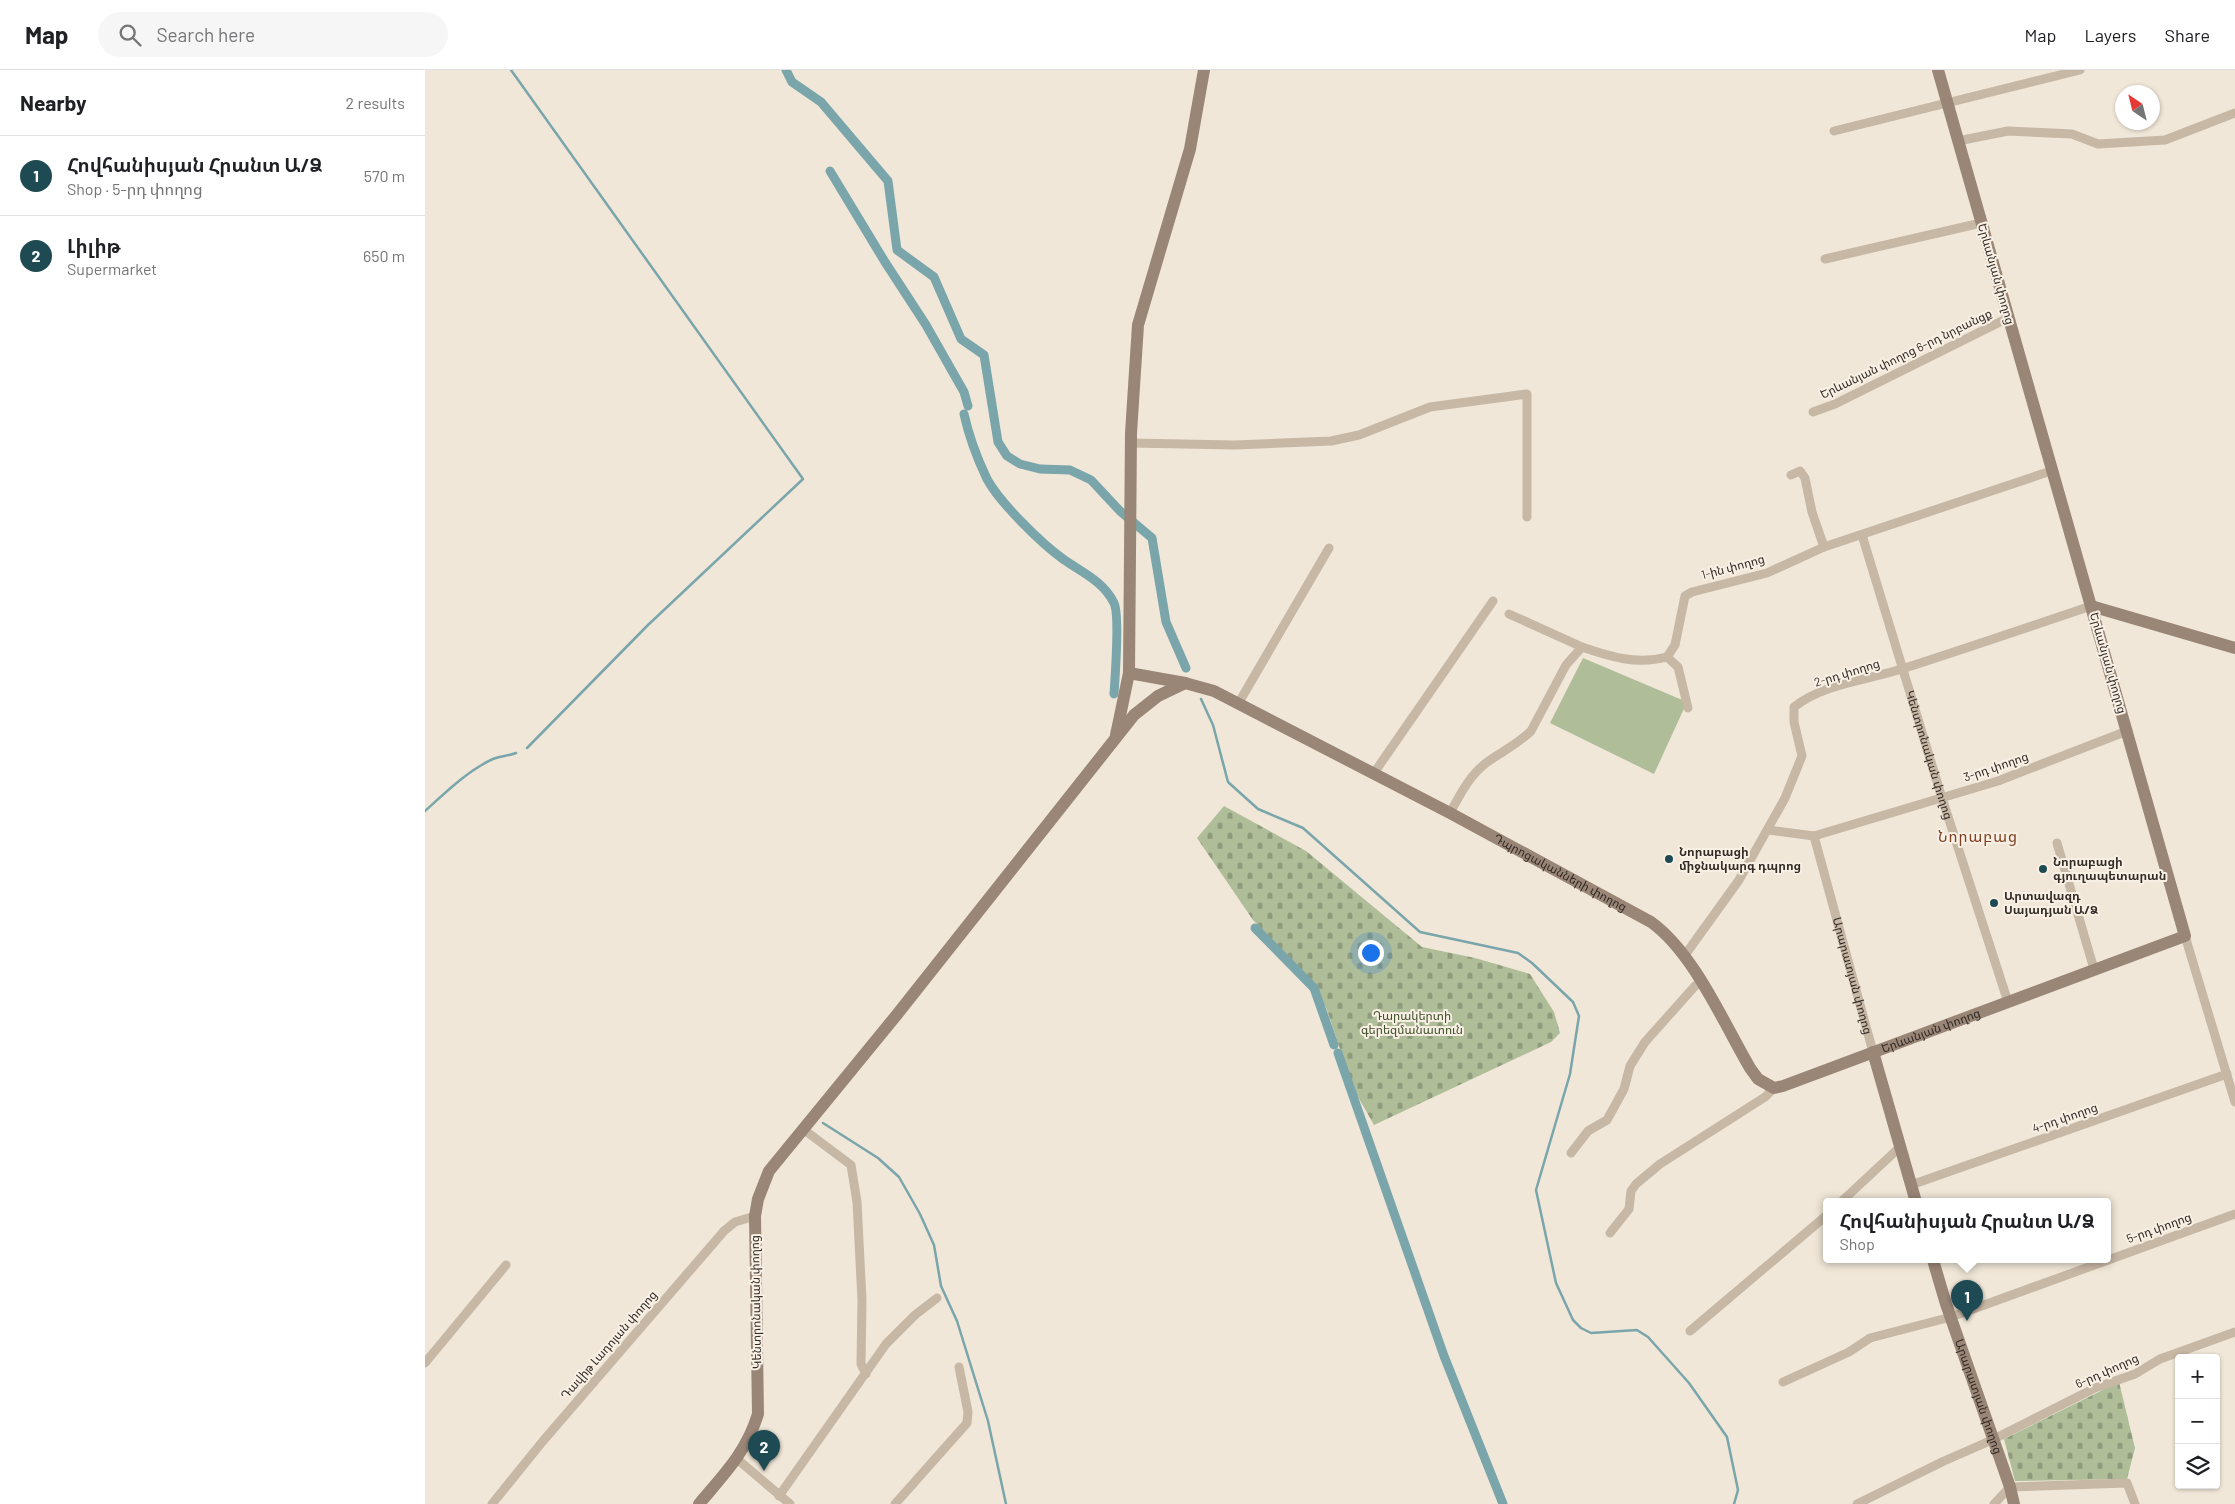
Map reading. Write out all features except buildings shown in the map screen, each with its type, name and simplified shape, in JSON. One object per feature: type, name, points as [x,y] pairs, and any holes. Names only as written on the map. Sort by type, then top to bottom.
[{"type":"main road","points":[[1114,740],[1129,674],[1131,443],[1138,325],[1190,149],[1203,70]]},
{"type":"main road","name":"Երևանյան փողոց","points":[[1873,1052],[2185,936],[1938,70]]},
{"type":"main road","points":[[2091,606],[2235,648]]},
{"type":"main road","name":"Դպրոցականների փողոց","points":[[1129,674],[1185,683],[1215,691],[1450,813],[1651,922],[1670,936],[1685,955],[1750,1068],[1758,1079],[1773,1088]]},
{"type":"main road","name":"Կենտրոնական փողոց","points":[[699,1504],[737,1459],[751,1436],[758,1414],[755,1216],[758,1199],[769,1171],[825,1104],[1134,715],[1158,696],[1185,683]]},
{"type":"main road","points":[[1773,1088],[1783,1086],[1873,1052]]},
{"type":"main road","name":"Արարատյան փողոց","points":[[1873,1052],[1915,1198]]},
{"type":"main road","name":"Արարատյան փողոց","points":[[1934,1263],[1992,1440],[2010,1487],[2014,1504]]},
{"type":"street","points":[[1834,131],[1948,104],[2068,71],[2080,70]]},
{"type":"street","points":[[1958,141],[2009,130],[2073,134],[2098,144],[2165,140],[2235,113]]},
{"type":"street","points":[[1825,259],[1981,223]]},
{"type":"street","name":"Երևանյան փողոց 6-րդ նրբանցք","points":[[1813,412],[1835,404],[2008,318]]},
{"type":"street","points":[[1131,443],[1235,446],[1331,441],[1359,435],[1430,408],[1527,394],[1527,517]]},
{"type":"street","points":[[1791,475],[1800,471],[1805,478],[1812,512],[1824,548]]},
{"type":"street","name":"1-ին փողոց","points":[[1667,657],[1675,645],[1685,596],[1705,587],[1745,580],[1767,573],[1824,548],[2051,471]]},
{"type":"street","name":"Կենտրոնական փողոց","points":[[1862,535],[1942,798],[2008,1002]]},
{"type":"street","points":[[1238,704],[1329,548]]},
{"type":"street","points":[[1374,773],[1493,601]]},
{"type":"street","name":"2-րդ փողոց","points":[[1685,955],[1739,880],[1785,798],[1802,756],[1794,722],[1794,708],[1804,699],[1837,687],[1903,669],[2091,606]]},
{"type":"street","points":[[1509,614],[1582,647],[1631,661],[1651,661],[1667,657],[1678,667],[1688,708]]},
{"type":"street","points":[[1450,813],[1468,780],[1486,763],[1522,740],[1531,731],[1566,665],[1582,647]]},
{"type":"street","name":"3-րդ փողոց","points":[[1814,836],[1998,781],[2127,731]]},
{"type":"street","points":[[1768,830],[1814,836]]},
{"type":"street","name":"Արարատյան փողոց","points":[[1814,836],[1873,1052]]},
{"type":"street","points":[[2057,842],[2094,969]]},
{"type":"street","points":[[2185,936],[2235,1102]]},
{"type":"street","points":[[1571,1153],[1588,1131],[1607,1120],[1624,1089],[1630,1066],[1645,1042],[1695,986],[1701,982]]},
{"type":"street","name":"4-րդ փողոց","points":[[1911,1185],[2227,1074]]},
{"type":"street","points":[[1610,1233],[1629,1209],[1631,1191],[1636,1184],[1660,1164],[1765,1097],[1773,1088]]},
{"type":"street","points":[[803,1129],[851,1164],[857,1202],[861,1300],[861,1364],[866,1374]]},
{"type":"street","points":[[1845,1198],[1900,1147]]},
{"type":"street","name":"5-րդ փողոց","points":[[2111,1259],[2235,1214]]},
{"type":"street","name":"Դավիթ Լադոյան փողոց","points":[[492,1504],[549,1434],[724,1231],[735,1222],[755,1216]]},
{"type":"street","points":[[1690,1331],[1823,1218]]},
{"type":"street","name":"5-րդ փողոց","points":[[1783,1382],[1849,1352],[1870,1338],[1951,1317],[2100,1263]]},
{"type":"street","points":[[425,1363],[506,1265]]},
{"type":"street","points":[[779,1496],[886,1344],[937,1298]]},
{"type":"street","name":"6-րդ փողոց","points":[[1857,1504],[1944,1461],[1992,1440],[2095,1388],[2135,1374],[2160,1359],[2235,1332]]},
{"type":"street","points":[[895,1504],[967,1423],[968,1412],[959,1367]]},
{"type":"street","points":[[737,1459],[790,1504]]},
{"type":"street","points":[[1994,1504],[2010,1487],[2127,1483],[2135,1504]]},
{"type":"green space","points":[[1583,658],[1687,702],[1654,774],[1550,723]]},
{"type":"green space","name":"Դարակերտի գերեզմանատուն","points":[[1224,806],[1306,851],[1422,947],[1475,958],[1530,974],[1554,1012],[1560,1033],[1551,1042],[1374,1125],[1353,1088],[1327,1010],[1314,983],[1253,920],[1197,838]]},
{"type":"green space","points":[[2119,1382],[2135,1448],[2127,1479],[2015,1481],[2004,1439]]},
{"type":"waterway","points":[[511,70],[803,479],[648,625],[527,748]]},
{"type":"waterway","points":[[786,70],[792,82],[821,102],[888,181],[897,250],[934,277],[961,339],[984,355],[998,442],[1007,456],[1020,464],[1040,469],[1070,470],[1091,480],[1120,511],[1152,538],[1166,622],[1186,668]]},
{"type":"waterway","points":[[830,171],[926,325],[964,392],[968,406]]},
{"type":"waterway","points":[[964,414],[980,463],[993,489],[1022,522],[1044,543],[1063,559],[1098,583],[1114,603],[1117,620],[1114,694]]},
{"type":"waterway","points":[[1201,699],[1213,725],[1228,782],[1258,809],[1303,828],[1420,932],[1518,953],[1532,963],[1573,1002],[1579,1016],[1570,1074],[1536,1190],[1556,1283],[1573,1320],[1581,1328],[1591,1333],[1637,1330],[1648,1337],[1689,1383],[1727,1437],[1738,1490],[1734,1504]]},
{"type":"waterway","points":[[425,811],[457,782],[483,764],[493,759],[516,753]]},
{"type":"waterway","points":[[1255,928],[1314,988],[1334,1045]]},
{"type":"waterway","points":[[1338,1053],[1444,1356],[1503,1504]]},
{"type":"waterway","points":[[823,1123],[878,1158],[899,1177],[920,1214],[934,1245],[941,1286],[957,1321],[988,1421],[1006,1504]]},
{"type":"place","name":"Նորաբացի միջնակարգ դպրոց","points":[[1669,859]]},
{"type":"place","name":"Նորաբացի գյուղապետարան","points":[[2043,869]]},
{"type":"place","name":"Արտավազդ Սայադյան Ա/Ձ","points":[[1994,903]]},
{"type":"place","name":"Հովհանիսյան Հրանտ Ա/Ձ","points":[[1967,1321]]},
{"type":"place","name":"Լիլիթ","points":[[764,1471]]},
{"type":"district","name":"Նորաբաց","points":[[1978,837]]}]
